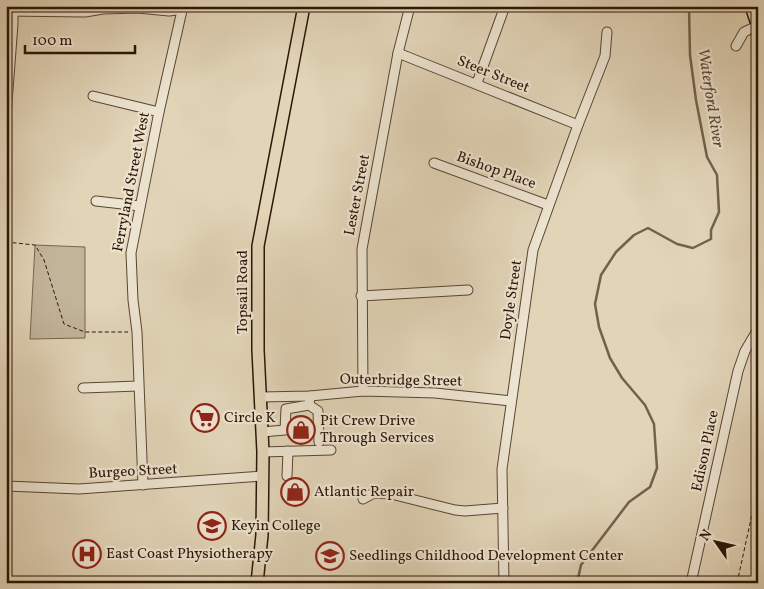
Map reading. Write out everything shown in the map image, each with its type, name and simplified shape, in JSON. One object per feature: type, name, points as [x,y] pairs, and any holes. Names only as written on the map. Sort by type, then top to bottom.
[{"type":"main road","name":"Topsail Road","points":[[257,583],[262,535],[263,452],[258,350],[258,246],[304,6]]},
{"type":"main road","points":[[751,6],[758,27]]},
{"type":"street","name":"Lester Street","points":[[362,391],[362,249],[398,53],[410,6]]},
{"type":"street","points":[[477,83],[505,6]]},
{"type":"street","points":[[6,116],[13,24],[9,11],[85,12],[103,8],[138,8],[170,11],[183,8]]},
{"type":"street","name":"Ferryland Street West","points":[[143,485],[137,332],[133,300],[131,253],[159,112],[183,8]]},
{"type":"street","points":[[736,46],[744,32],[758,27]]},
{"type":"street","name":"Doyle Street","points":[[504,583],[502,469],[533,250],[548,205],[605,56],[607,32]]},
{"type":"street","name":"Steer Street","points":[[398,53],[578,125]]},
{"type":"street","points":[[94,96],[159,112]]},
{"type":"street","name":"Bishop Place","points":[[434,164],[548,205]]},
{"type":"street","points":[[96,200],[140,206]]},
{"type":"street","points":[[361,296],[468,290]]},
{"type":"street","name":"Edison Place","points":[[692,583],[738,371],[745,351],[758,329]]},
{"type":"street","points":[[83,388],[138,386]]},
{"type":"street","name":"Outerbridge Street","points":[[261,397],[310,396],[362,391],[435,393],[511,402]]},
{"type":"street","points":[[309,405],[310,396]]},
{"type":"street","points":[[262,432],[285,430],[286,409],[309,405],[318,411],[319,442]]},
{"type":"street","points":[[263,452],[331,450]]},
{"type":"street","points":[[287,476],[288,451]]},
{"type":"street","name":"Burgeo Street","points":[[6,486],[79,489],[262,476]]},
{"type":"street","points":[[363,499],[374,493],[391,494],[455,510],[503,508]]},
{"type":"path","points":[[6,242],[35,244],[44,260],[64,324],[85,332],[137,332]]},
{"type":"path","points":[[737,583],[758,487]]},
{"type":"shaded area","points":[[35,245],[85,247],[85,338],[30,339]]},
{"type":"waterway","name":"Waterford River","points":[[577,583],[581,565],[629,502],[650,487],[657,468],[654,424],[645,405],[622,378],[610,358],[599,327],[595,304],[601,275],[616,252],[634,235],[648,228],[677,244],[693,248],[711,239],[711,230],[719,212],[717,175],[707,157],[696,100],[690,55],[689,6]]},
{"type":"place","name":"Circle K","points":[[205,418]]},
{"type":"place","name":"Pit Crew Drive Through Services","points":[[301,430]]},
{"type":"place","name":"Atlantic Repair","points":[[295,492]]},
{"type":"place","name":"Keyin College","points":[[212,526]]},
{"type":"place","name":"East Coast Physiotherapy","points":[[87,554]]},
{"type":"place","name":"Seedlings Childhood Development Center","points":[[330,556]]}]
